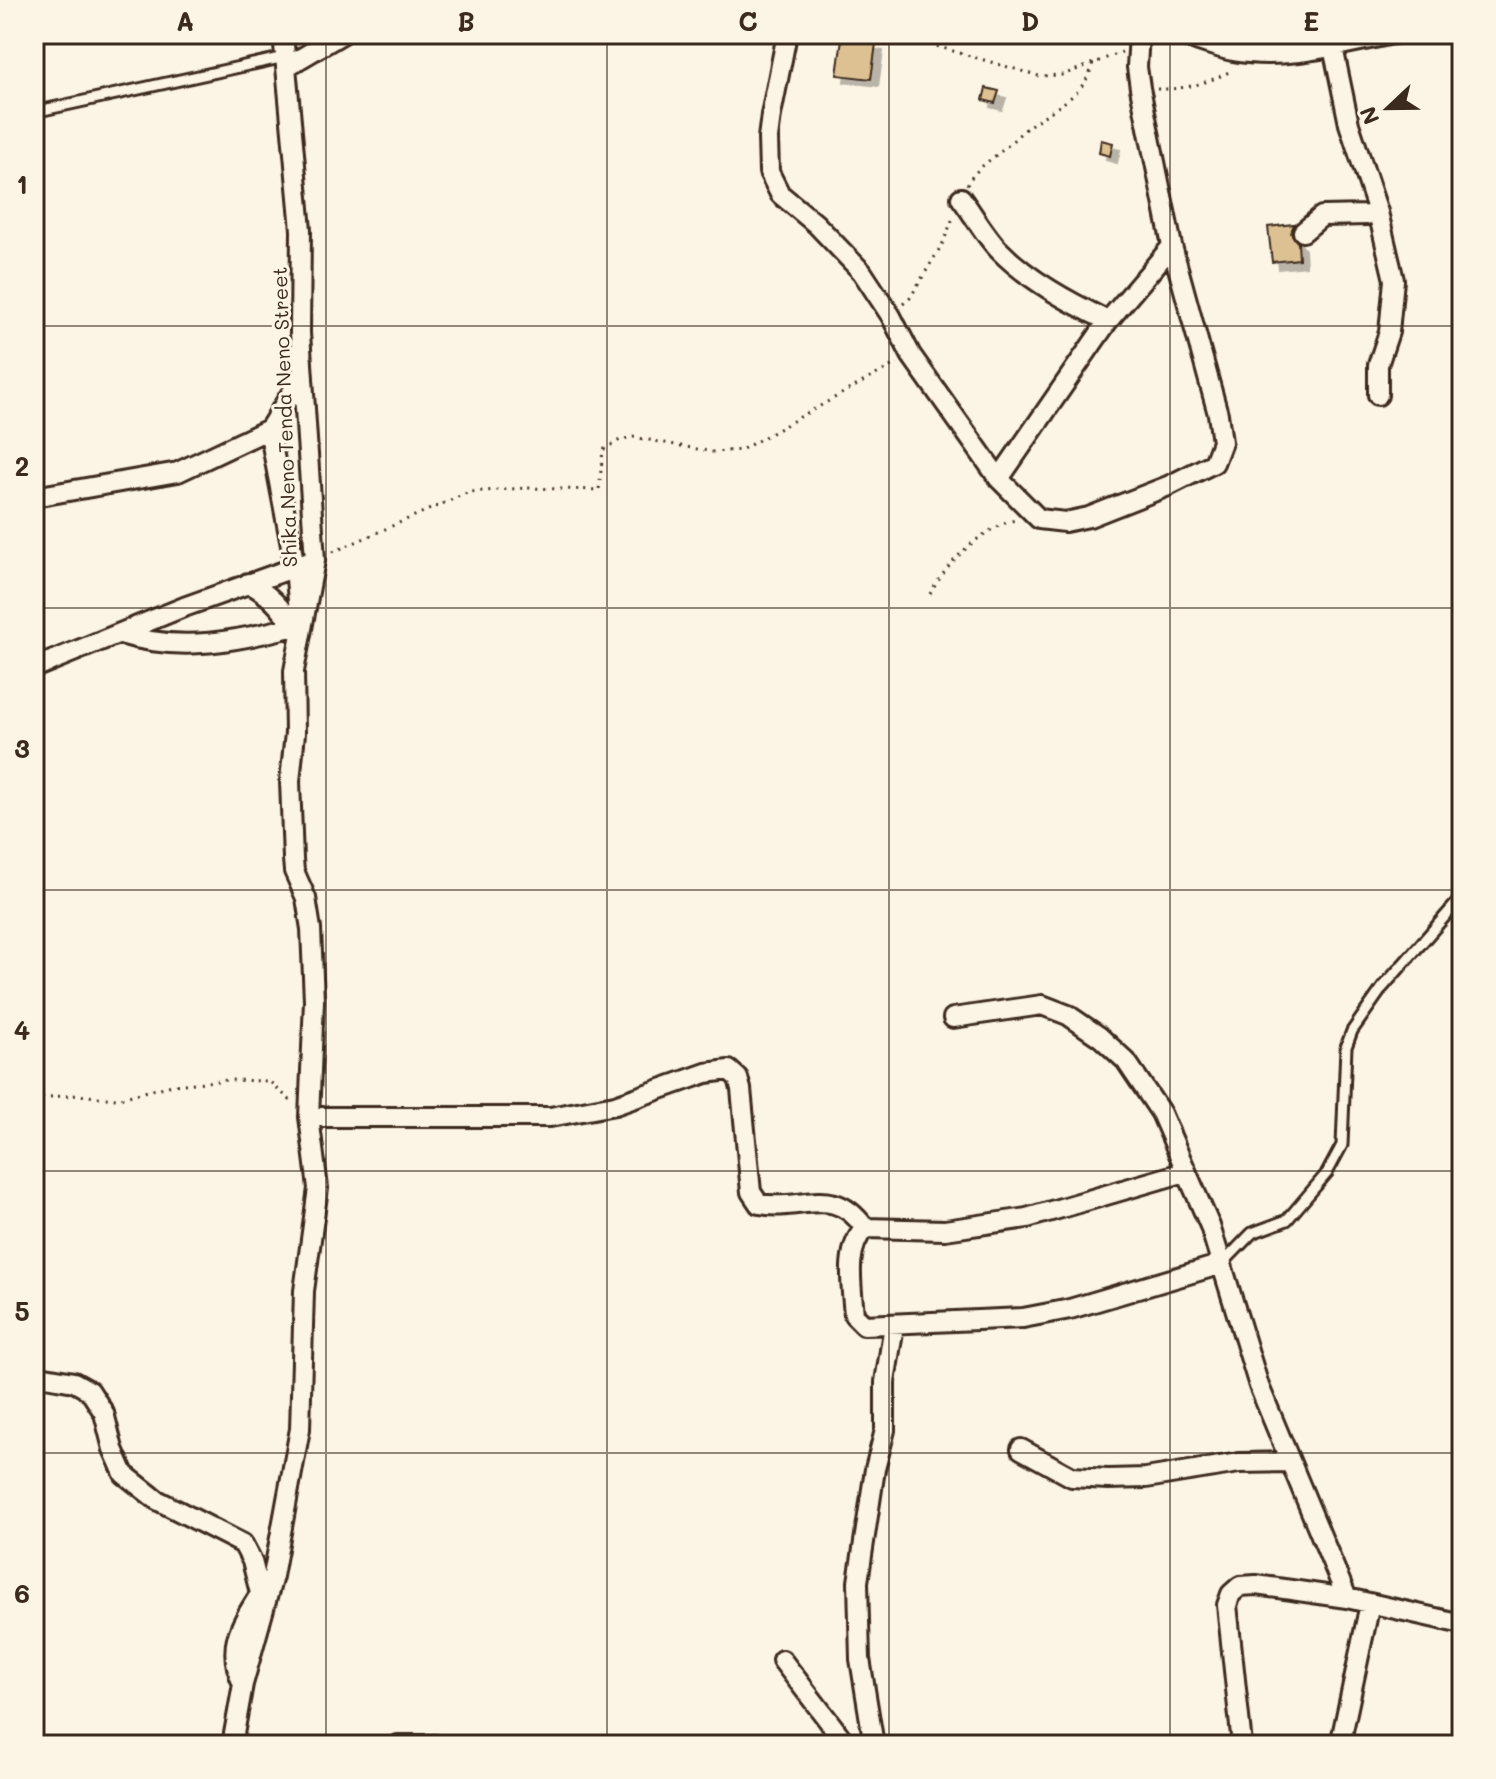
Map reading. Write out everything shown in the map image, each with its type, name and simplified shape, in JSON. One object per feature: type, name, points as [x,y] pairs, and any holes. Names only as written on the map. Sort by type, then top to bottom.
[{"type":"street","name":"Shika Neno Tenda Neno Street","points":[[232,1745],[243,1684],[273,1576],[300,1429],[304,1291],[318,1188],[309,1117],[314,1001],[311,929],[306,898],[294,871],[290,781],[295,733],[297,630],[315,560],[302,376],[301,230],[283,34]]},
{"type":"street","points":[[285,62],[342,34]]},
{"type":"street","points":[[787,34],[768,138],[769,172],[780,194],[816,224],[862,272],[891,316],[911,355],[999,479],[1039,519],[1065,522],[1089,517],[1168,486],[1214,463],[1222,442],[1218,414],[1172,246],[1140,88],[1138,41]]},
{"type":"street","points":[[1179,34],[1232,51],[1255,53],[1333,47],[1371,36],[1394,34]]},
{"type":"street","points":[[1333,47],[1349,124],[1378,212],[1394,280],[1389,332],[1378,365],[1378,395]]},
{"type":"street","points":[[961,198],[996,247],[1021,270],[1077,306],[1108,321]]},
{"type":"street","points":[[1303,232],[1322,216],[1378,212]]},
{"type":"street","points":[[999,479],[1108,321],[1172,246]]},
{"type":"street","points":[[34,497],[178,472],[269,429],[302,376]]},
{"type":"street","points":[[269,429],[295,567],[297,630]]},
{"type":"street","points":[[34,668],[248,583],[315,560]]},
{"type":"street","points":[[248,583],[264,591],[297,630]]},
{"type":"street","points":[[120,634],[149,642],[209,644],[297,630]]},
{"type":"street","points":[[953,1018],[1042,1005],[1068,1015],[1100,1037],[1126,1061],[1161,1113],[1210,1226],[1259,1386],[1347,1598]]},
{"type":"street","points":[[309,1117],[550,1117],[615,1105],[706,1073],[729,1070],[738,1078],[741,1089],[751,1192],[759,1204],[772,1207],[832,1202],[847,1208],[865,1228]]},
{"type":"street","points":[[1185,1172],[1027,1218],[945,1230],[865,1228],[857,1236],[853,1247],[854,1315],[864,1325],[1023,1318],[1070,1309],[1222,1264]]},
{"type":"street","points":[[874,1745],[860,1659],[858,1582],[875,1469],[885,1430],[885,1382],[894,1325]]},
{"type":"street","points":[[34,1375],[74,1382],[90,1391],[104,1413],[113,1449],[124,1474],[157,1500],[243,1544],[252,1561],[260,1593]]},
{"type":"street","points":[[1021,1449],[1072,1477],[1108,1479],[1146,1478],[1239,1463],[1290,1462]]},
{"type":"street","points":[[243,1684],[234,1655],[238,1632],[273,1576]]},
{"type":"street","points":[[1242,1745],[1227,1605],[1231,1594],[1240,1586],[1256,1585],[1347,1598],[1462,1624]]},
{"type":"street","points":[[1340,1745],[1370,1604]]},
{"type":"street","points":[[782,1660],[847,1745]]},
{"type":"street","points":[[398,1745],[435,1745]]},
{"type":"lane","points":[[34,112],[285,62]]},
{"type":"lane","points":[[1222,1264],[1252,1233],[1287,1220],[1327,1173],[1342,1145],[1346,1047],[1352,1031],[1383,987],[1462,897]]},
{"type":"path","points":[[858,34],[922,42],[1039,76],[1063,75],[1138,41]]},
{"type":"path","points":[[1140,88],[1179,90],[1207,83],[1237,68],[1255,53]]},
{"type":"path","points":[[891,316],[910,298],[943,243],[974,171],[1029,126],[1065,105],[1091,72],[1093,62]]},
{"type":"path","points":[[315,560],[469,492],[526,488],[599,490],[603,450],[620,440],[633,437],[713,452],[741,450],[911,355]]},
{"type":"path","points":[[930,594],[942,574],[975,541],[1003,523],[1016,519],[1039,519]]},
{"type":"path","points":[[34,1098],[78,1095],[116,1099],[172,1085],[228,1080],[269,1081],[309,1117]]},
{"type":"building","points":[[842,39],[876,44],[871,79],[837,75]]},
{"type":"building","points":[[986,88],[999,91],[995,103],[983,100]]},
{"type":"building","points":[[1101,140],[1113,143],[1110,156],[1099,153]]},
{"type":"building","points":[[1294,224],[1291,233],[1298,243],[1299,259],[1272,262],[1268,227]]}]
